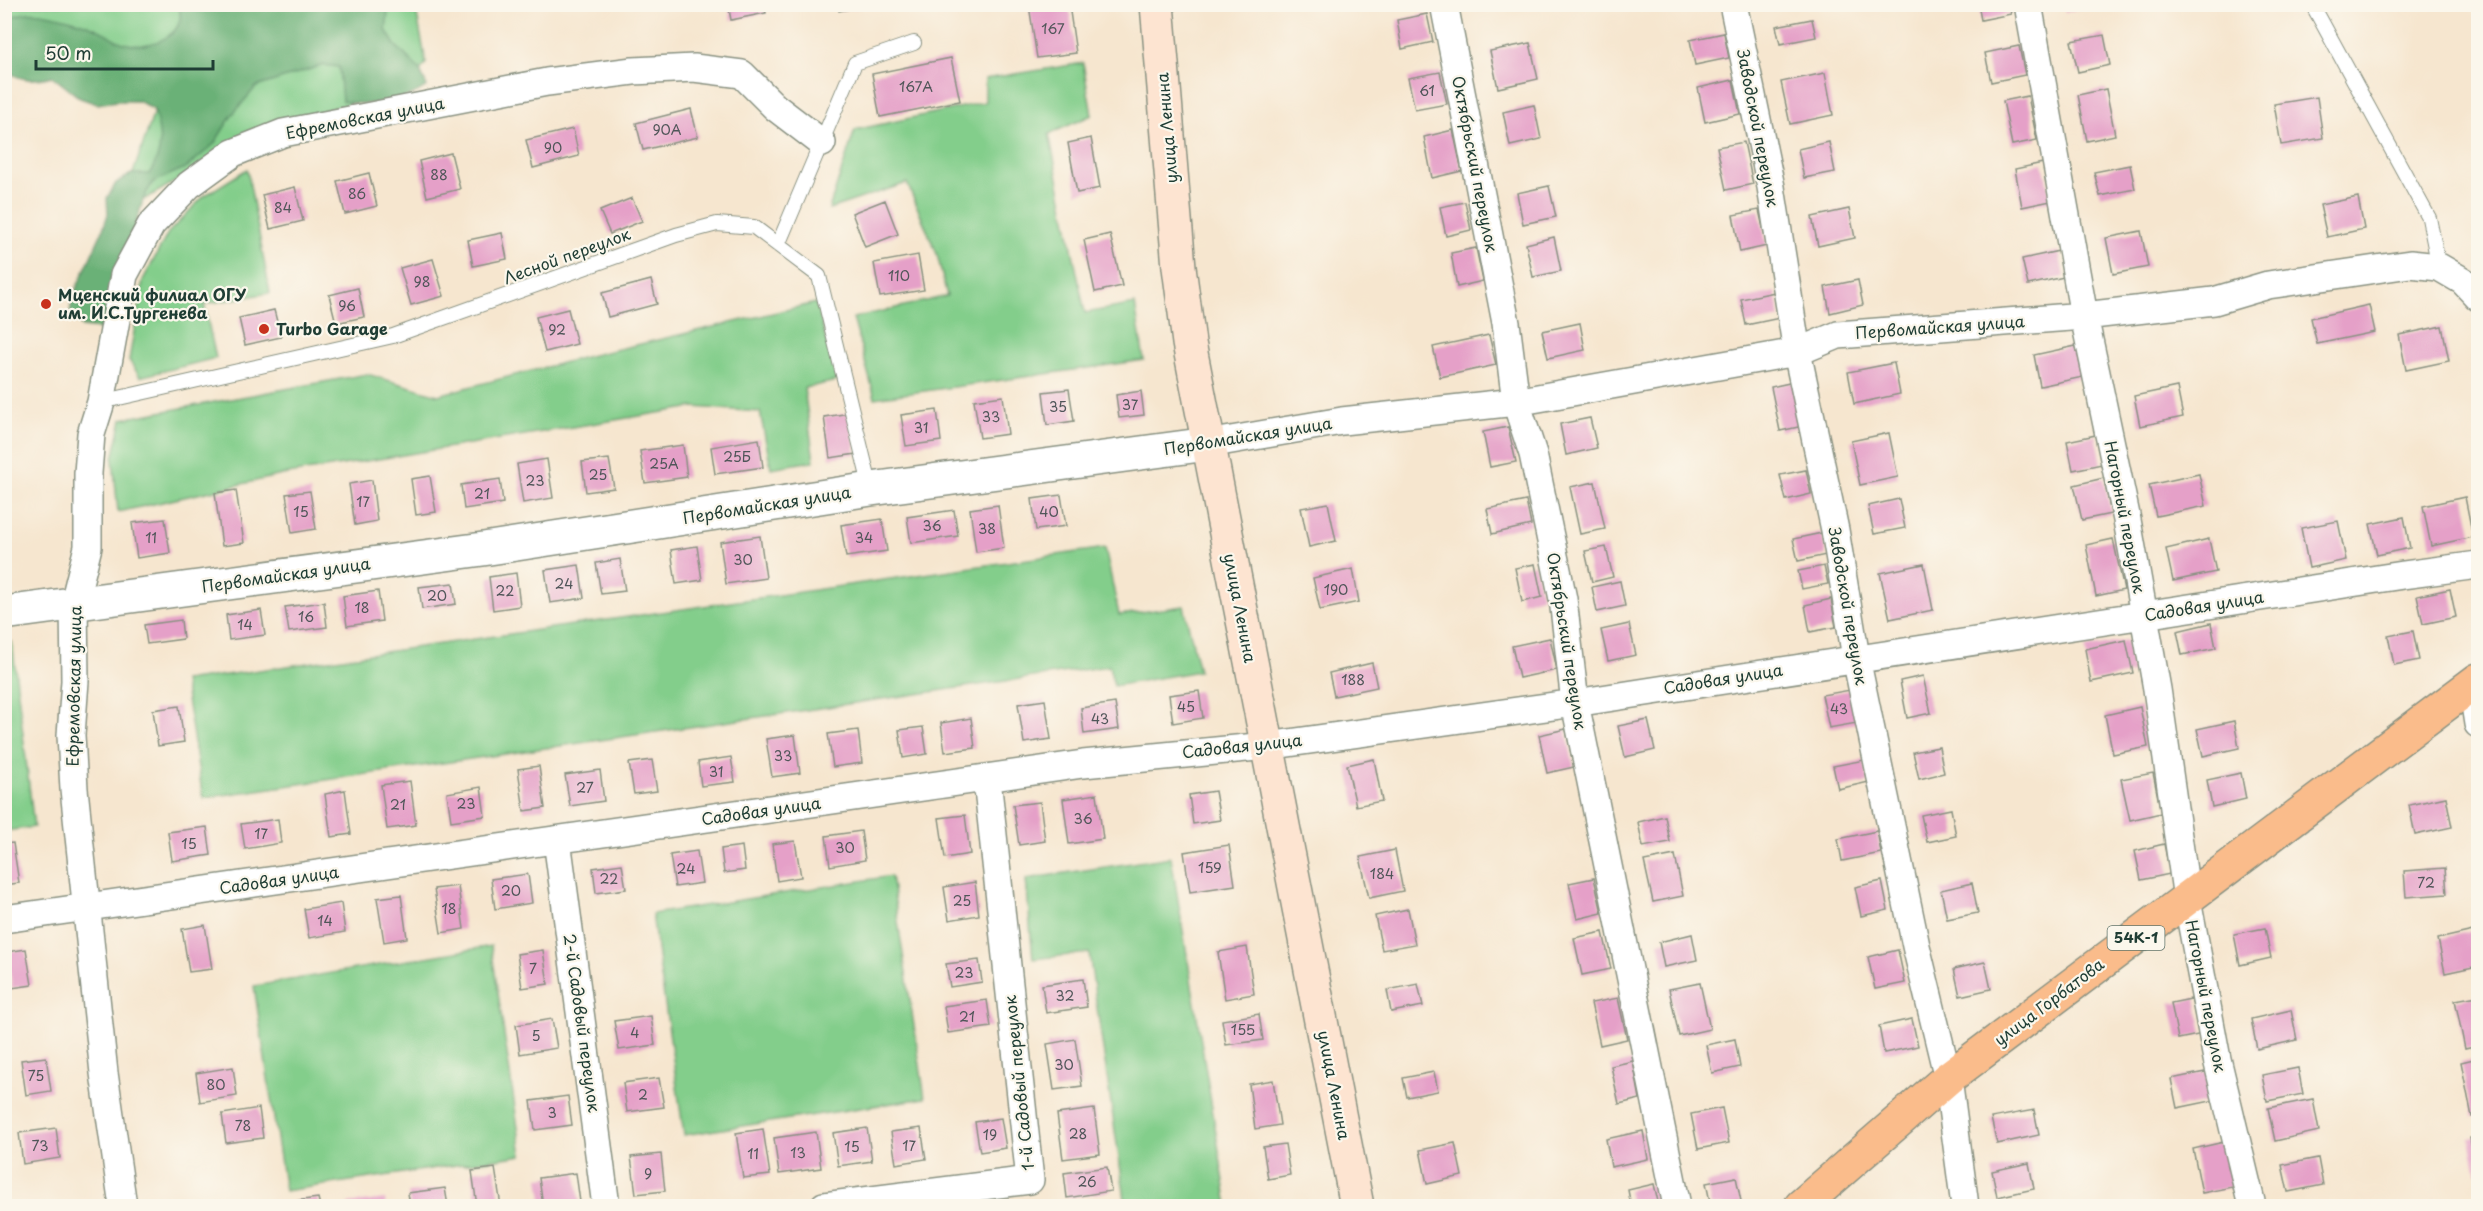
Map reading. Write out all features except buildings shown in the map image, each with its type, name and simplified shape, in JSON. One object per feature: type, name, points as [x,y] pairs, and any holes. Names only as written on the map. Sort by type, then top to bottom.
[{"type":"main road","name":"улица Ленина","points":[[1157,4],[1179,267],[1189,343],[1357,1206]]},
{"type":"main road","name":"улица Горбатова","points":[[1801,1206],[1948,1078],[2475,682]]},
{"type":"street","name":"Октябрьский переулок","points":[[1444,4],[1506,323],[1516,402],[1533,454],[1563,599],[1575,703],[1677,1206]]},
{"type":"street","name":"Заводской переулок","points":[[1733,4],[1771,187],[1797,352],[1835,530],[1856,658],[1914,934],[1948,1078],[1965,1206]]},
{"type":"street","name":"Нагорный переулок","points":[[2028,4],[2084,316],[2144,615],[2187,899],[2217,1059],[2252,1206]]},
{"type":"street","name":"Ефремовская улица","points":[[123,1206],[104,1073],[74,789],[71,735],[75,681],[74,603],[88,547],[88,474],[91,434],[101,402],[124,275],[151,225],[189,185],[233,153],[283,133],[547,82],[633,71],[694,68],[742,74],[775,107],[822,143]]},
{"type":"street","name":"Первомайская улица","points":[[4,613],[483,549],[871,489],[1208,444],[1342,421],[1516,402],[1797,352],[1838,335],[2084,316],[2214,301],[2268,285],[2410,264],[2439,267],[2463,281],[2478,297]]},
{"type":"street","name":"Садовая улица","points":[[4,920],[1160,754],[1268,746],[1575,703],[1856,658],[2478,565]]},
{"type":"street","points":[[2475,682],[2478,724]]},
{"type":"street","name":"1-й Садовый переулок","points":[[824,1206],[1030,1180],[987,779]]},
{"type":"street","name":"2-й Садовый переулок","points":[[557,840],[606,1206]]},
{"type":"lane","points":[[2312,4],[2429,218],[2439,267]]},
{"type":"lane","points":[[778,245],[855,63],[914,43]]},
{"type":"lane","name":"Лесной переулок","points":[[101,402],[393,336],[676,235],[717,224],[754,227],[819,276],[871,489]]},
{"type":"green space","points":[[415,4],[426,63],[407,88],[275,124],[119,214],[161,92],[5,42],[5,5]]},
{"type":"green space","points":[[178,5],[384,5],[388,12],[386,30],[395,45],[419,69],[427,86],[408,96],[386,102],[364,104],[342,101],[339,67],[323,65],[256,87],[232,115],[214,144],[187,167],[153,182],[144,197],[108,314],[100,329],[82,327],[70,314],[72,298],[102,232],[108,214],[107,198],[116,183],[131,174],[149,174],[154,166],[160,143],[154,110],[139,101],[97,104],[80,98],[52,76],[27,79],[5,70],[4,19],[27,13],[41,13],[89,25],[124,43],[144,45],[164,39],[172,33],[178,25],[180,16]]},
{"type":"green space","points":[[1083,63],[1092,115],[1049,134],[1085,313],[1135,304],[1144,360],[875,398],[853,318],[947,296],[937,254],[907,183],[829,209],[855,130],[985,102],[985,79]]},
{"type":"green space","points":[[247,169],[270,293],[204,304],[216,358],[140,377],[129,360],[143,280],[168,233],[204,196]]},
{"type":"green space","points":[[816,303],[837,381],[804,388],[814,461],[771,468],[760,412],[694,407],[282,475],[118,512],[113,459],[122,419],[367,374],[438,395],[593,355]]},
{"type":"green space","points":[[1105,548],[1119,615],[1184,606],[1199,671],[1114,686],[1109,666],[203,798],[184,681]]},
{"type":"green space","points":[[12,642],[34,827],[5,831],[4,644]]},
{"type":"green space","points":[[1171,857],[1228,1206],[1126,1206],[1089,953],[1033,959],[1026,879]]},
{"type":"green space","points":[[891,876],[925,1098],[684,1135],[652,914]]},
{"type":"green space","points":[[491,946],[522,1155],[285,1191],[254,986]]},
{"type":"place","name":"Мценский филиал ОГУ им. И.С.Тургенева","points":[[46,304]]},
{"type":"place","name":"Turbo Garage","points":[[264,329]]}]
